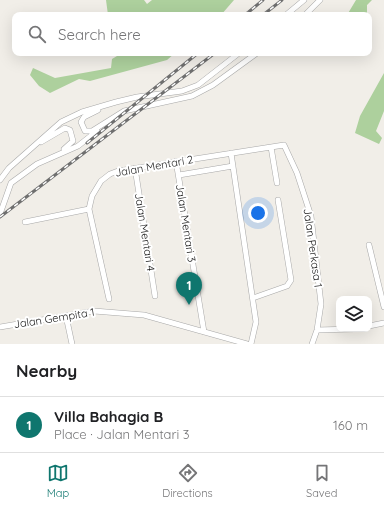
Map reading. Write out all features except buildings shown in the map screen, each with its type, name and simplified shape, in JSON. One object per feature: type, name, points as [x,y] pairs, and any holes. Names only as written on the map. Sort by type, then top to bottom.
[{"type":"street","points":[[290,12],[304,0]]},
{"type":"street","points":[[308,12],[320,0]]},
{"type":"street","points":[[0,180],[9,168],[61,122],[82,112],[137,96],[182,91],[198,85],[235,56]]},
{"type":"street","points":[[116,102],[84,117],[81,122],[83,128],[85,130],[92,131],[124,111],[192,96],[213,85],[253,56]]},
{"type":"street","points":[[51,157],[78,146],[124,111]]},
{"type":"street","points":[[0,214],[11,183],[37,164],[70,146],[73,141],[70,130],[65,128],[32,148]]},
{"type":"street","name":"Jalan Mentari 2","points":[[89,210],[92,196],[101,181],[110,174],[176,161],[284,145]]},
{"type":"street","name":"Jalan Perkasa 1","points":[[284,145],[297,173],[311,216],[321,304],[317,330],[312,344]]},
{"type":"street","points":[[271,147],[277,183]]},
{"type":"street","points":[[231,153],[256,322],[251,344]]},
{"type":"street","name":"Jalan Mentari 3","points":[[176,161],[204,332]]},
{"type":"street","points":[[179,175],[233,166]]},
{"type":"street","name":"Jalan Mentari 4","points":[[135,168],[155,296]]},
{"type":"street","points":[[253,298],[287,286],[291,280],[278,200]]},
{"type":"street","points":[[25,222],[89,210],[109,299]]},
{"type":"street","points":[[369,245],[384,307]]},
{"type":"street","name":"Jalan Gempita 1","points":[[0,327],[94,311],[144,315],[247,344]]},
{"type":"street","points":[[66,316],[72,344]]},
{"type":"street","points":[[372,325],[384,323]]},
{"type":"street","points":[[317,330],[336,329]]},
{"type":"green space","points":[[106,0],[144,0],[147,4],[152,0],[234,0],[224,12],[108,12]]},
{"type":"green space","points":[[356,0],[372,0],[367,5],[367,12],[349,12]]},
{"type":"green space","points":[[117,56],[172,56],[167,60],[90,81],[79,79],[50,93],[39,86],[30,75],[33,68],[55,78],[111,68],[112,59]]},
{"type":"green space","points":[[384,73],[384,111],[376,131],[382,138],[379,144],[355,133],[360,116]]},
{"type":"railway","points":[[249,12],[263,0]]},
{"type":"railway","points":[[267,12],[282,0]]},
{"type":"railway","points":[[87,143],[194,56]]},
{"type":"railway","points":[[0,217],[211,56]]},
{"type":"place","name":"Villa Bahagia B","points":[[189,305]]}]
